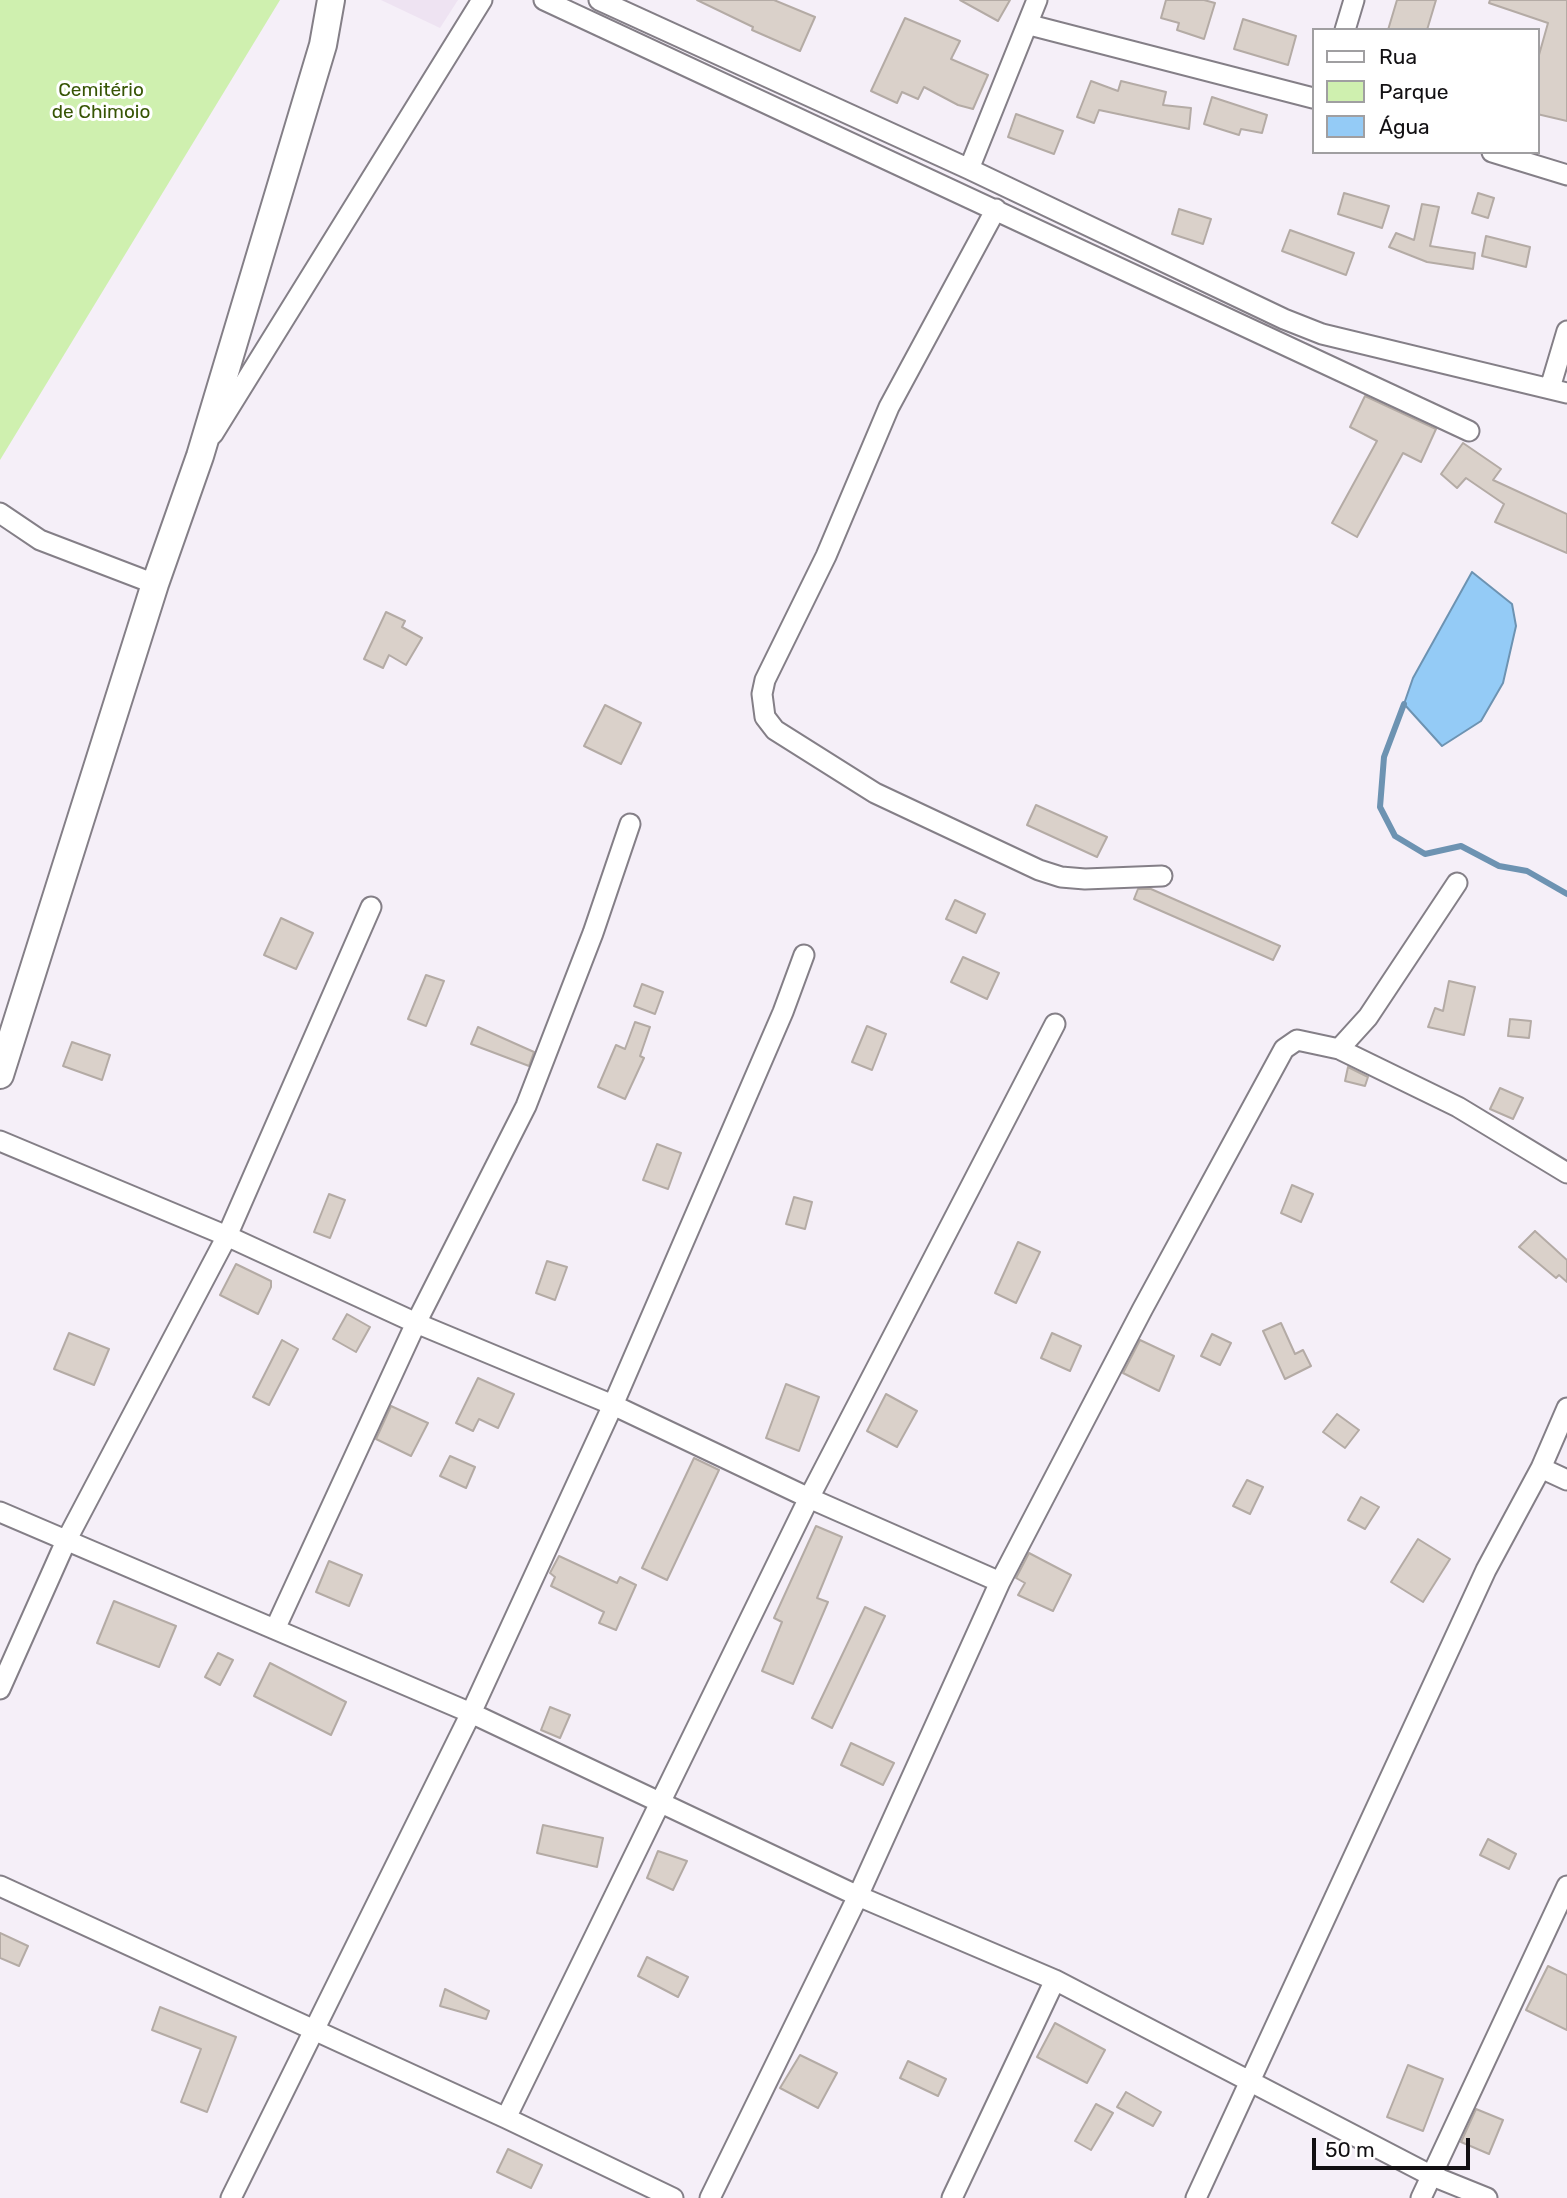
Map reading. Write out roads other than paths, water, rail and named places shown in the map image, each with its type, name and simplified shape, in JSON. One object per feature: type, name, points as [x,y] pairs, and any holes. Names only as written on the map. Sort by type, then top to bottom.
[{"type":"street","points":[[0,1075],[155,584],[200,456],[323,46],[331,0]]},
{"type":"street","points":[[200,456],[482,0]]},
{"type":"street","points":[[544,0],[1469,431]]},
{"type":"street","points":[[599,0],[1322,334],[1558,390],[1567,331]]},
{"type":"street","points":[[969,169],[1030,25],[1037,0]]},
{"type":"street","points":[[1346,28],[1354,0]]},
{"type":"street","points":[[1030,25],[1312,98]]},
{"type":"street","points":[[1499,154],[1567,175]]},
{"type":"street","points":[[996,209],[889,407],[826,556],[765,680],[762,694],[765,716],[775,730],[875,793],[1039,870],[1061,877],[1162,876]]},
{"type":"street","points":[[0,513],[40,540],[155,584]]},
{"type":"street","points":[[275,1629],[416,1323],[526,1107],[593,933],[630,824]]},
{"type":"street","points":[[1339,1049],[1368,1017],[1457,883]]},
{"type":"street","points":[[0,1689],[66,1541],[227,1236],[371,907]]},
{"type":"street","points":[[231,2198],[471,1713],[613,1405],[783,1012],[804,955]]},
{"type":"street","points":[[506,2118],[809,1498],[1055,1024]]},
{"type":"street","points":[[710,2198],[858,1896],[1000,1582],[1142,1310],[1284,1049],[1297,1040],[1339,1049],[1458,1107],[1567,1173]]},
{"type":"street","points":[[0,1141],[227,1236],[416,1323],[613,1405],[809,1498],[1000,1582]]},
{"type":"street","points":[[1196,2198],[1253,2081],[1486,1570],[1541,1468],[1567,1408]]},
{"type":"street","points":[[1541,1468],[1567,1480]]},
{"type":"street","points":[[0,1512],[471,1713],[858,1896],[1055,1980],[1430,2175],[1487,2198]]},
{"type":"street","points":[[0,1886],[506,2118],[673,2198]]},
{"type":"street","points":[[1420,2198],[1567,1886]]},
{"type":"street","points":[[952,2198],[1055,1980]]},
{"type":"water","points":[[1472,572],[1512,604],[1516,626],[1503,683],[1481,721],[1442,746],[1404,704],[1413,678]]},
{"type":"waterway","points":[[1404,704],[1384,757],[1380,807],[1395,836],[1425,854],[1461,846],[1499,866],[1527,871],[1567,894]]},
{"type":"park label","name":"Cemitério de Chimoio","points":[[101,102]]}]
